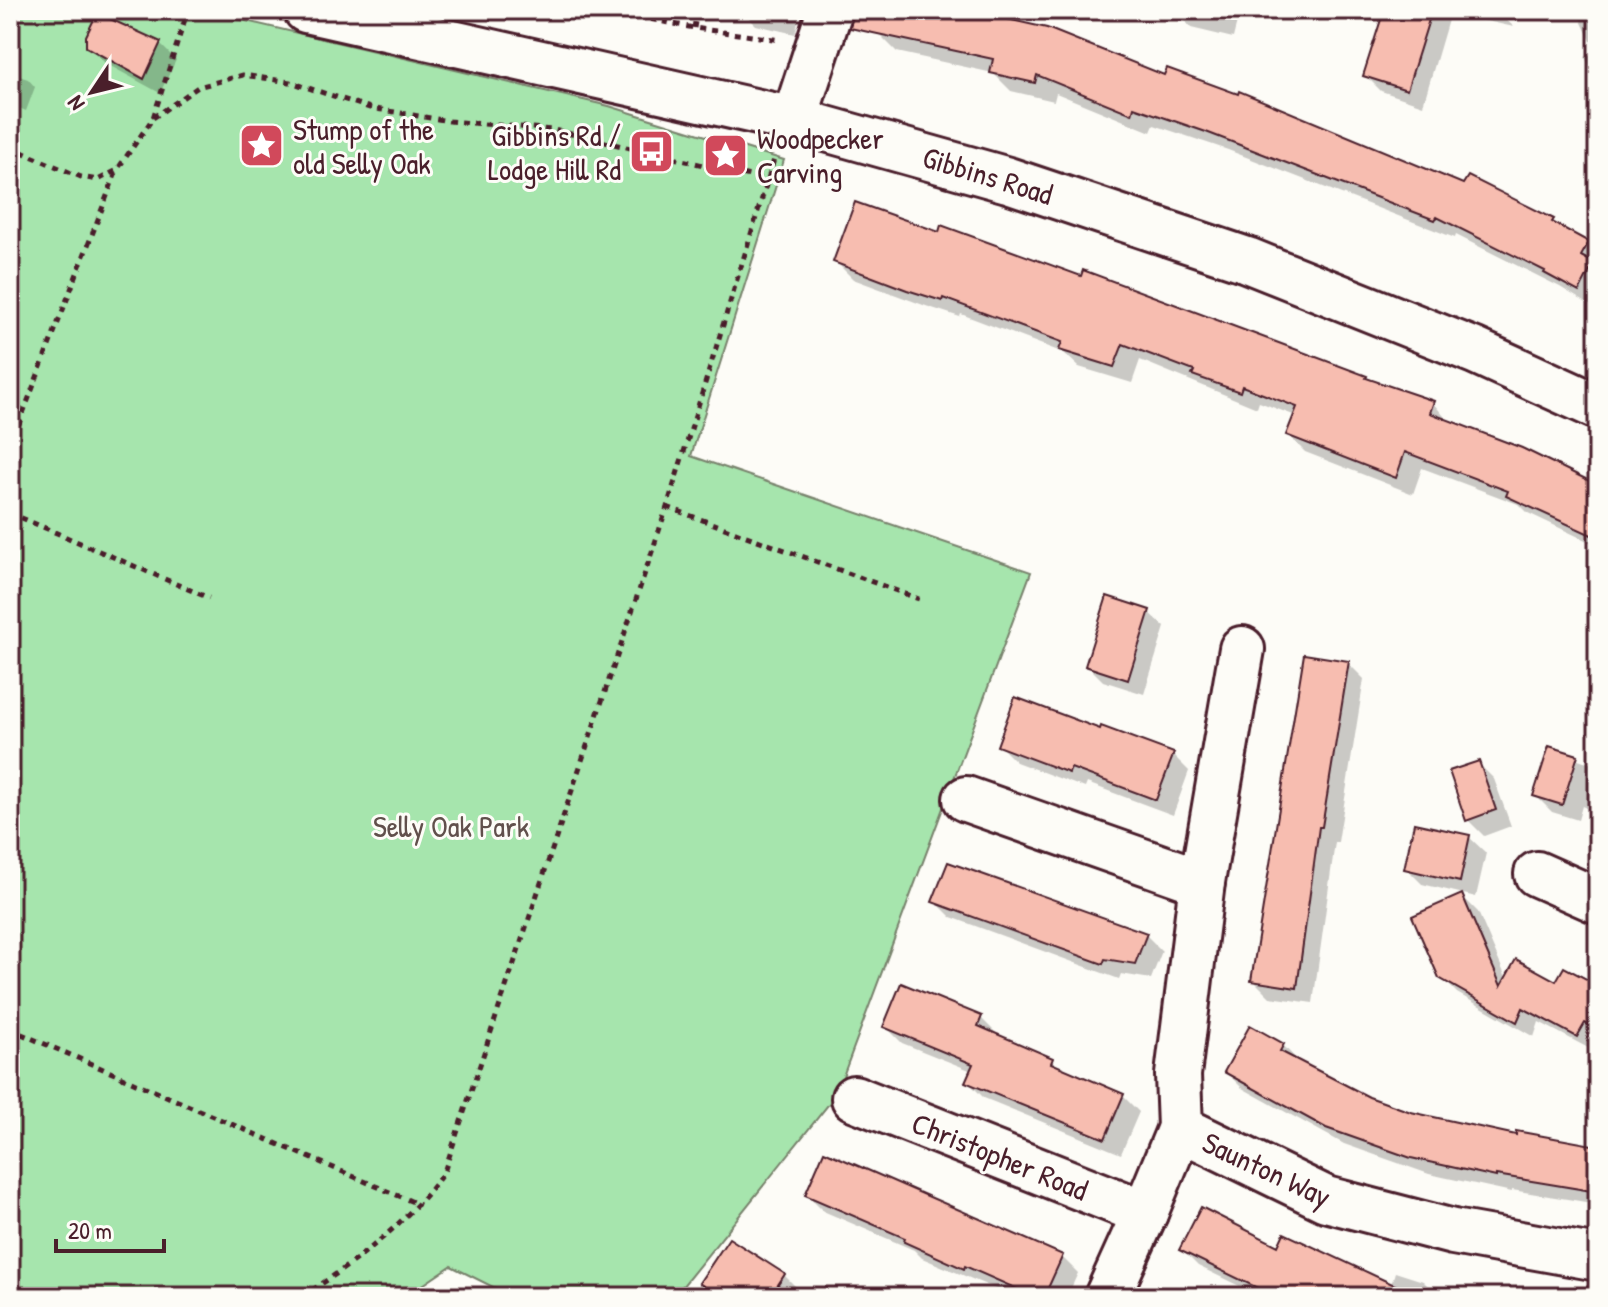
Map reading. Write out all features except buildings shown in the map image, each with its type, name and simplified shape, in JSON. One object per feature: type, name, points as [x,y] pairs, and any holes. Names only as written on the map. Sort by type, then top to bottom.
[{"type":"street","name":"Gibbins Road","points":[[306,10],[794,120],[1008,180],[1213,248],[1475,351],[1598,407]]},
{"type":"street","points":[[794,120],[824,28]]},
{"type":"street","name":"Saunton Way","points":[[1242,649],[1202,882],[1178,1075],[1180,1128],[1326,1199],[1453,1232],[1598,1258]]},
{"type":"street","points":[[966,799],[1202,882]]},
{"type":"street","points":[[1537,874],[1598,901]]},
{"type":"street","name":"Christopher Road","points":[[854,1098],[1145,1213]]},
{"type":"street","points":[[1107,1297],[1180,1128]]},
{"type":"path","points":[[10,447],[117,170],[153,118],[188,10]]},
{"type":"path","points":[[604,10],[694,28],[824,28]]},
{"type":"path","points":[[694,28],[697,10]]},
{"type":"path","points":[[153,118],[198,87],[243,75],[290,82],[370,108],[449,121],[554,130],[767,180],[667,507],[444,1172],[420,1205],[342,1271],[302,1297]]},
{"type":"path","points":[[10,147],[81,177],[98,180],[117,170]]},
{"type":"path","points":[[667,507],[919,599]]},
{"type":"path","points":[[10,513],[209,598]]},
{"type":"path","points":[[10,1029],[420,1205]]},
{"type":"green space","name":"Selly Oak Park","points":[[10,10],[199,10],[609,106],[784,160],[691,456],[1031,572],[836,1095],[674,1297],[513,1297],[451,1266],[405,1297],[10,1297]]},
{"type":"place","name":"Stump of the old Selly Oak","points":[[262,146]]},
{"type":"place","name":"Gibbins Rd / Lodge Hill Rd","points":[[652,152]]},
{"type":"place","name":"Woodpecker Carving","points":[[726,155]]}]
